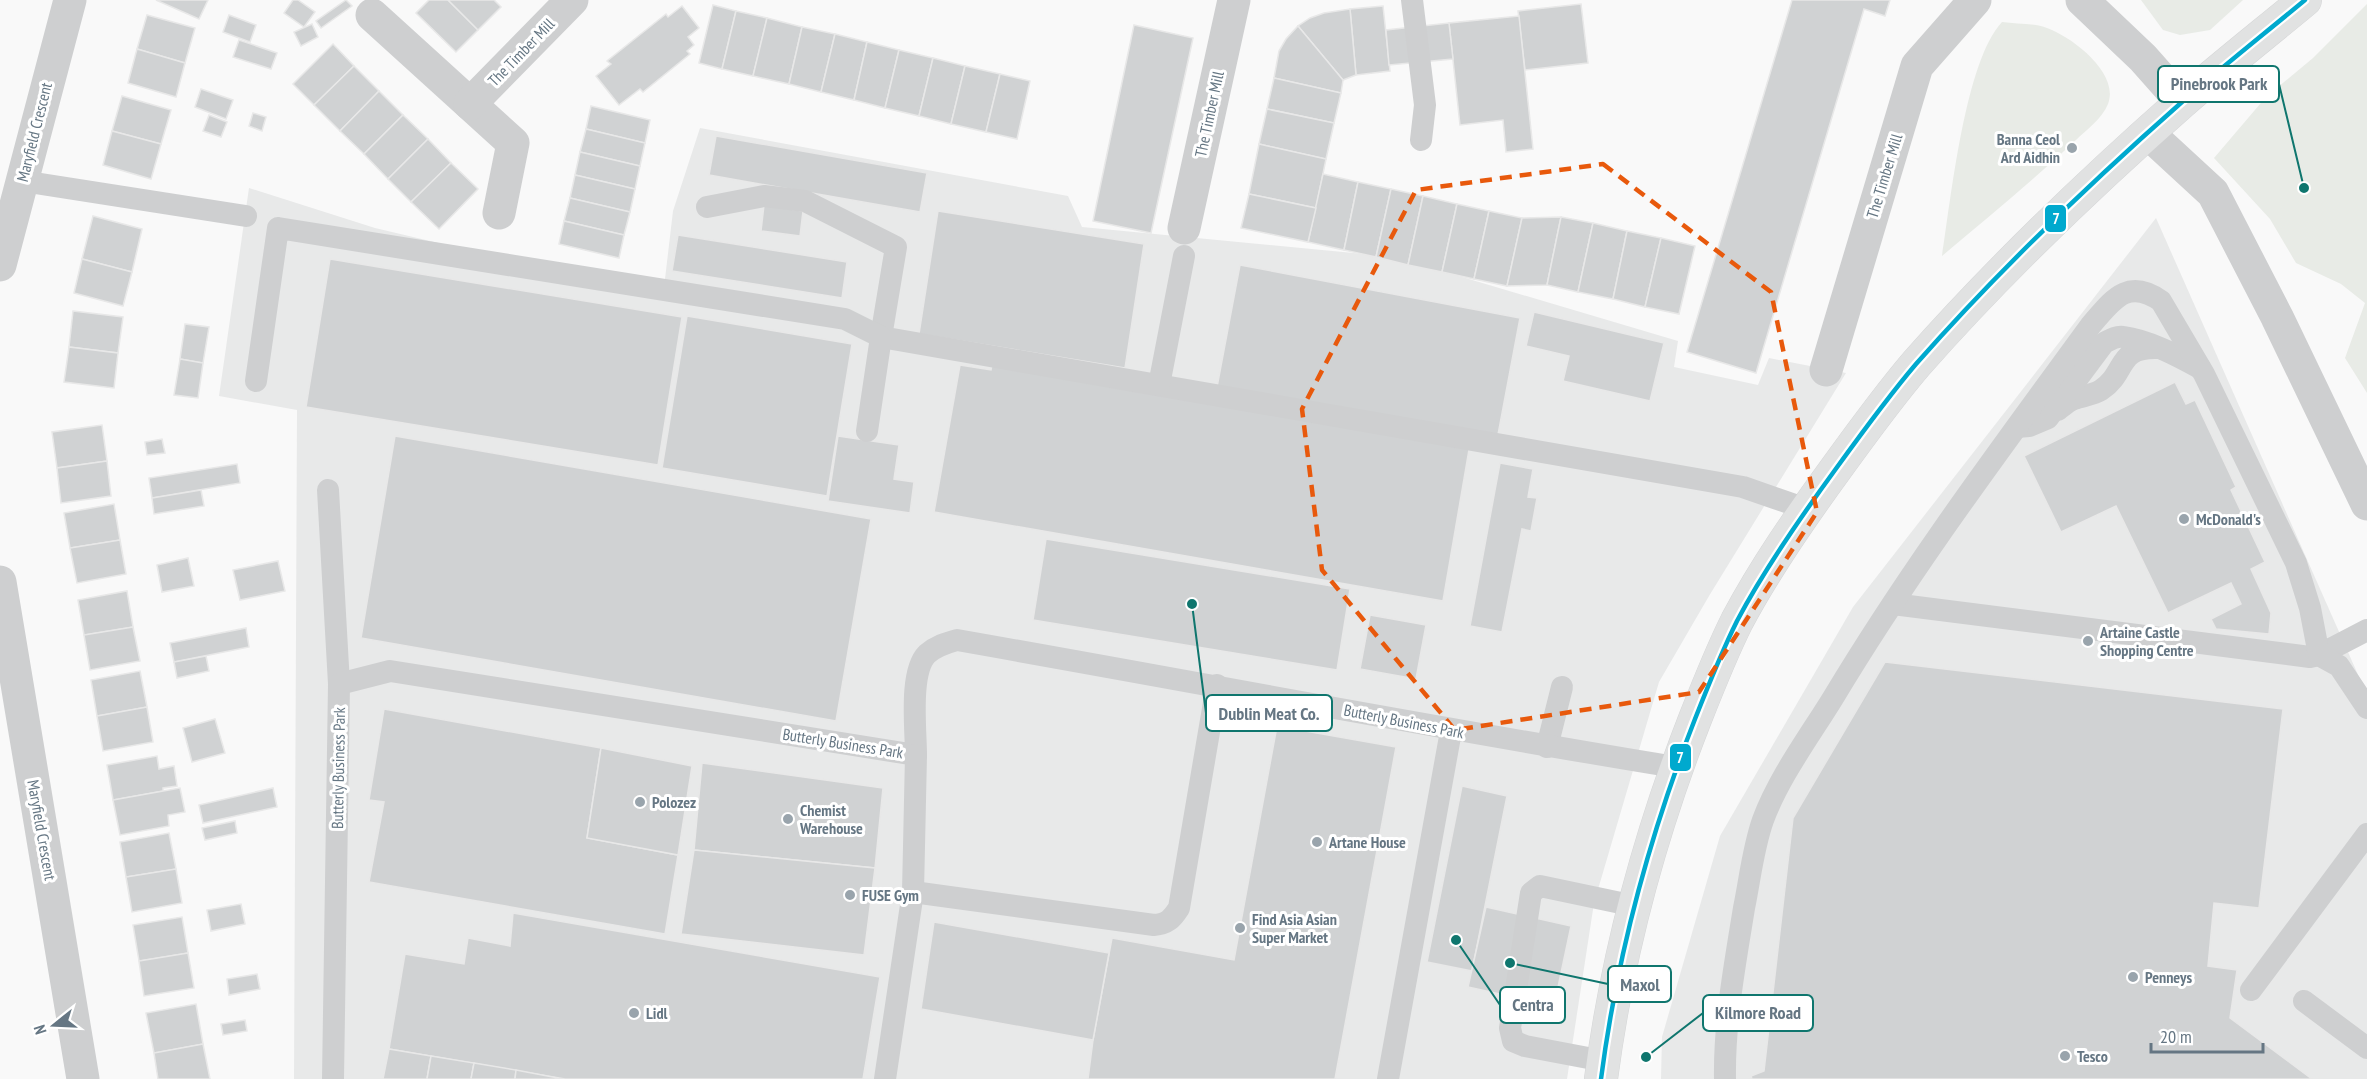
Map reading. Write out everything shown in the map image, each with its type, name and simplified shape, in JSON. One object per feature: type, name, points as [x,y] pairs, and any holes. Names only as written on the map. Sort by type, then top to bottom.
[{"type":"street","name":"Maryfield Crescent","points":[[0,265],[70,0]]},
{"type":"street","name":"The Timber Mill","points":[[470,104],[572,0]]},
{"type":"street","name":"The Timber Mill","points":[[1184,242],[1234,0]]},
{"type":"street","name":"The Timber Mill","points":[[1826,370],[1917,66],[1975,0]]},
{"type":"street","points":[[2082,0],[2143,58],[2182,102]]},
{"type":"street","points":[[1602,1070],[1635,906],[1675,767],[1713,672],[1737,621],[1806,509],[1877,413],[1916,365],[2005,270],[2182,102],[2305,0]]},
{"type":"street","points":[[372,15],[513,143],[499,213]]},
{"type":"street","points":[[2149,134],[2212,193],[2277,317],[2367,504]]},
{"type":"street","name":"Maryfield Crescent","points":[[0,582],[83,1079]]},
{"type":"lane","points":[[1412,0],[1425,105],[1422,140]]},
{"type":"lane","points":[[22,181],[246,216]]},
{"type":"lane","points":[[707,207],[764,196],[805,201],[896,247],[867,431]]},
{"type":"lane","points":[[256,381],[278,228],[845,319],[881,337],[1743,487],[1806,509]]},
{"type":"lane","points":[[1159,385],[1184,242]]},
{"type":"lane","points":[[1725,1079],[1727,1028],[1735,964],[1750,876],[1764,819],[1791,767],[1860,653],[1931,545],[1982,478],[2091,325],[2115,297],[2127,291],[2151,293],[2161,301],[2201,369],[2296,562],[2310,608],[2319,656]]},
{"type":"lane","points":[[2017,427],[2029,426],[2048,418],[2104,343],[2115,338],[2123,337],[2158,348],[2201,369]]},
{"type":"lane","points":[[328,490],[339,684]]},
{"type":"lane","points":[[1893,604],[2300,657],[2319,656],[2367,630]]},
{"type":"lane","name":"Butterly Business Park","points":[[333,1079],[339,684],[390,671],[916,755],[916,677],[926,655],[939,645],[957,640],[1217,685],[1547,747],[1675,767]]},
{"type":"lane","points":[[2319,656],[2339,666],[2367,708]]},
{"type":"lane","points":[[913,892],[1154,925],[1163,924],[1172,919],[1179,908],[1217,685]]},
{"type":"lane","points":[[1547,747],[1562,687]]},
{"type":"lane","points":[[1388,1079],[1451,730]]},
{"type":"lane","points":[[885,1079],[913,892],[916,755]]},
{"type":"lane","points":[[2252,990],[2367,834]]},
{"type":"lane","points":[[1602,1070],[1513,1041],[1509,1028],[1531,893],[1540,886],[1635,906]]},
{"type":"lane","points":[[2304,1001],[2367,1048]]},
{"type":"highlighted area","points":[[1603,164],[1771,292],[1817,512],[1699,692],[1455,730],[1322,570],[1302,409],[1416,190]]},
{"type":"shaded area","points":[[2141,0],[2243,0],[2210,30],[2180,35],[2163,30]]},
{"type":"shaded area","points":[[2367,4],[2367,393],[2345,358],[2365,303],[2341,284],[2296,263],[2270,219],[2214,158],[2266,97],[2313,58]]},
{"type":"shaded area","points":[[2002,22],[2042,26],[2069,39],[2101,69],[2110,92],[2108,104],[2098,119],[2059,156],[1942,256],[1955,167],[1969,98],[1989,41]]},
{"type":"shaded area","points":[[700,128],[1068,196],[1082,227],[1395,257],[1678,341],[1674,367],[1758,385],[1769,358],[1846,373],[1659,682],[1594,903],[1567,1079],[294,1079],[297,410],[219,396],[249,188],[375,228],[663,296],[673,211]]},
{"type":"shaded area","name":"Artaine Castle Shopping Centre","points":[[2156,218],[2367,695],[2367,1079],[1661,1079],[1662,1037],[1720,836],[1853,607]]},
{"type":"building","points":[[156,0],[208,0],[199,19]]},
{"type":"building","points":[[293,0],[298,0],[315,12],[304,27],[284,13]]},
{"type":"building","points":[[346,0],[352,6],[321,28],[316,21]]},
{"type":"building","points":[[429,0],[448,0],[478,30],[456,52],[416,13]]},
{"type":"building","points":[[448,0],[494,0],[501,7],[478,30]]},
{"type":"building","points":[[1792,0],[1890,0],[1885,16],[1864,9],[1756,373],[1687,352]]},
{"type":"building","points":[[1581,4],[1588,63],[1525,70],[1518,11]]},
{"type":"building","points":[[713,5],[736,11],[722,69],[699,63]]},
{"type":"building","points":[[682,6],[699,28],[688,37],[694,45],[687,51],[690,54],[643,92],[640,89],[619,105],[596,76],[611,64],[607,61],[666,14],[668,17]]},
{"type":"building","points":[[1383,6],[1390,71],[1356,75],[1350,9]]},
{"type":"building","points":[[1350,9],[1356,75],[1343,80],[1298,26],[1324,13]]},
{"type":"building","points":[[736,11],[767,18],[753,76],[722,69]]},
{"type":"building","points":[[147,15],[195,28],[185,63],[137,49]]},
{"type":"building","points":[[229,15],[256,25],[250,42],[223,32]]},
{"type":"building","points":[[1519,16],[1533,149],[1506,152],[1503,120],[1460,125],[1449,23]]},
{"type":"building","points":[[767,18],[802,27],[789,84],[753,76]]},
{"type":"building","points":[[1449,23],[1453,59],[1389,65],[1386,30]]},
{"type":"building","points":[[312,24],[318,37],[301,46],[294,32]]},
{"type":"building","points":[[1134,25],[1193,38],[1151,233],[1093,221]]},
{"type":"building","points":[[1298,26],[1343,80],[1341,93],[1274,78],[1279,51]]},
{"type":"building","points":[[802,27],[835,34],[821,92],[789,84]]},
{"type":"building","points":[[835,34],[867,42],[854,100],[821,92]]},
{"type":"building","points":[[239,40],[277,53],[271,69],[233,57]]},
{"type":"building","points":[[867,42],[899,50],[885,108],[854,100]]},
{"type":"building","points":[[333,44],[354,66],[314,105],[293,84]]},
{"type":"building","points":[[137,49],[185,63],[176,97],[128,83]]},
{"type":"building","points":[[899,50],[933,58],[919,116],[885,108]]},
{"type":"building","points":[[933,58],[965,66],[951,124],[919,116]]},
{"type":"building","points":[[354,66],[379,91],[340,131],[314,105]]},
{"type":"building","points":[[965,66],[1000,74],[986,132],[951,124]]},
{"type":"building","points":[[1000,74],[1030,81],[1017,139],[986,132]]},
{"type":"building","points":[[1274,78],[1341,93],[1334,123],[1267,109]]},
{"type":"building","points":[[201,89],[233,100],[226,119],[195,107]]},
{"type":"building","points":[[379,91],[403,115],[364,154],[340,131]]},
{"type":"building","points":[[122,96],[171,110],[161,144],[112,131]]},
{"type":"building","points":[[591,106],[650,120],[645,143],[586,129]]},
{"type":"building","points":[[1267,109],[1334,123],[1326,159],[1259,144]]},
{"type":"building","points":[[253,113],[266,117],[262,131],[249,126]]},
{"type":"building","points":[[209,115],[227,122],[221,137],[203,131]]},
{"type":"building","points":[[403,115],[428,139],[388,179],[364,154]]},
{"type":"building","points":[[586,129],[645,143],[640,166],[580,152]]},
{"type":"building","points":[[112,131],[161,144],[151,179],[103,165]]},
{"type":"building","points":[[716,136],[927,173],[920,212],[709,175]]},
{"type":"building","points":[[428,139],[451,163],[411,202],[388,179]]},
{"type":"building","points":[[1259,144],[1326,159],[1316,208],[1249,194]]},
{"type":"building","points":[[580,152],[640,166],[635,189],[575,175]]},
{"type":"building","points":[[451,163],[478,189],[439,229],[411,202]]},
{"type":"building","points":[[1323,174],[1358,182],[1344,250],[1308,242]]},
{"type":"building","points":[[575,175],[635,189],[630,212],[570,198]]},
{"type":"building","points":[[1358,182],[1391,189],[1376,257],[1344,250]]},
{"type":"building","points":[[1391,189],[1423,196],[1408,265],[1376,257]]},
{"type":"building","points":[[1249,194],[1316,208],[1308,242],[1241,228]]},
{"type":"building","points":[[1423,196],[1457,204],[1442,272],[1408,265]]},
{"type":"building","points":[[570,198],[630,212],[624,235],[564,221]]},
{"type":"building","points":[[1457,204],[1489,211],[1474,279],[1442,272]]},
{"type":"building","points":[[764,205],[803,211],[800,236],[761,231]]},
{"type":"building","points":[[938,211],[1144,244],[1125,368],[919,334]]},
{"type":"building","points":[[1489,211],[1522,218],[1507,286],[1474,279]]},
{"type":"building","points":[[93,216],[142,229],[132,272],[82,259]]},
{"type":"building","points":[[1561,217],[1547,285],[1507,286],[1522,218]]},
{"type":"building","points":[[1561,217],[1593,223],[1578,292],[1547,285]]},
{"type":"building","points":[[564,221],[624,235],[619,258],[559,244]]},
{"type":"building","points":[[1593,223],[1627,231],[1613,299],[1578,292]]},
{"type":"building","points":[[1627,231],[1661,238],[1645,307],[1613,299]]},
{"type":"building","points":[[678,235],[847,262],[842,298],[672,271]]},
{"type":"building","points":[[1661,238],[1695,246],[1679,314],[1645,307]]},
{"type":"building","points":[[82,259],[132,272],[123,306],[74,293]]},
{"type":"building","points":[[330,259],[682,317],[658,465],[306,407]]},
{"type":"building","points":[[1240,265],[1520,318],[1497,440],[1217,387]]},
{"type":"building","points":[[73,311],[123,317],[118,353],[69,347]]},
{"type":"building","points":[[1534,312],[1664,343],[1650,401],[1563,381],[1569,356],[1526,346]]},
{"type":"building","points":[[687,316],[852,344],[827,496],[662,468]]},
{"type":"building","points":[[185,324],[209,327],[203,363],[180,359]]},
{"type":"building","points":[[69,347],[118,353],[114,388],[64,382]]},
{"type":"building","points":[[180,359],[203,363],[198,398],[174,395]]},
{"type":"building","points":[[993,360],[1470,444],[1443,601],[934,512],[960,365],[991,370]]},
{"type":"building","name":"McDonald's","points":[[2175,382],[2186,404],[2195,400],[2236,487],[2231,490],[2265,562],[2251,569],[2271,613],[2269,634],[2216,629],[2211,619],[2241,604],[2231,583],[2168,613],[2116,506],[2061,532],[2024,456]]},
{"type":"building","points":[[102,425],[107,461],[57,468],[52,432]]},
{"type":"building","points":[[395,436],[871,519],[836,721],[361,638]]},
{"type":"building","points":[[838,436],[899,445],[894,479],[914,482],[910,513],[828,501]]},
{"type":"building","points":[[162,439],[165,453],[147,455],[145,442]]},
{"type":"building","points":[[107,461],[111,496],[61,503],[57,468]]},
{"type":"building","points":[[1500,463],[1533,469],[1528,497],[1537,498],[1531,531],[1522,529],[1502,632],[1470,626]]},
{"type":"building","points":[[237,464],[240,483],[152,498],[149,478]]},
{"type":"building","points":[[201,490],[204,506],[154,514],[152,498]]},
{"type":"building","points":[[114,504],[120,540],[70,548],[64,513]]},
{"type":"building","points":[[1046,539],[1350,589],[1337,670],[1033,620]]},
{"type":"building","points":[[120,540],[126,574],[77,583],[70,548]]},
{"type":"building","points":[[188,558],[194,586],[162,592],[157,565]]},
{"type":"building","points":[[278,561],[285,591],[240,600],[233,570]]},
{"type":"building","points":[[127,591],[133,627],[84,635],[78,600]]},
{"type":"building","points":[[1370,615],[1426,625],[1416,679],[1360,669]]},
{"type":"building","points":[[133,627],[140,661],[90,670],[84,635]]},
{"type":"building","points":[[246,628],[249,647],[174,662],[170,643]]},
{"type":"building","points":[[206,656],[209,671],[177,678],[174,662]]},
{"type":"building","points":[[1885,662],[2283,709],[2259,908],[2214,903],[2208,966],[2237,970],[2230,1018],[2312,1079],[1752,1079],[1751,1076],[1764,1071],[1793,818]]},
{"type":"building","points":[[140,671],[147,707],[97,716],[91,680]]},
{"type":"building","points":[[147,707],[153,742],[103,751],[97,716]]},
{"type":"building","points":[[384,709],[601,748],[587,838],[678,855],[665,934],[369,882],[384,802],[369,800]]},
{"type":"building","points":[[215,719],[225,753],[192,762],[183,728]]},
{"type":"building","name":"Artane House","points":[[1277,726],[1396,747],[1335,1079],[1088,1079],[1112,938],[1234,960]]},
{"type":"building","name":"Polozez","points":[[601,748],[692,766],[678,855],[587,838]]},
{"type":"building","points":[[157,756],[159,769],[174,766],[177,786],[163,788],[163,791],[113,800],[107,765]]},
{"type":"building","name":"Chemist Warehouse","points":[[702,763],[883,788],[875,868],[694,850]]},
{"type":"building","points":[[1462,786],[1507,796],[1472,971],[1427,962]]},
{"type":"building","points":[[180,788],[185,812],[168,815],[169,826],[120,835],[113,800]]},
{"type":"building","points":[[273,788],[277,807],[203,823],[199,805]]},
{"type":"building","points":[[235,821],[237,833],[205,840],[202,828]]},
{"type":"building","points":[[169,833],[176,869],[126,877],[120,842]]},
{"type":"building","points":[[694,850],[875,868],[864,955],[681,934]]},
{"type":"building","points":[[176,869],[182,903],[132,912],[126,877]]},
{"type":"building","points":[[241,904],[245,924],[211,931],[207,910]]},
{"type":"building","points":[[1486,907],[1571,926],[1554,1006],[1468,987]]},
{"type":"building","name":"Lidl","points":[[513,913],[880,977],[863,1079],[565,1079],[389,1049],[405,954],[464,964],[468,938],[510,946]]},
{"type":"building","points":[[182,917],[188,953],[139,961],[133,925]]},
{"type":"building","points":[[934,922],[1109,953],[1093,1040],[921,1009]]},
{"type":"building","points":[[188,953],[194,988],[144,996],[139,961]]},
{"type":"building","points":[[257,974],[260,989],[229,995],[227,979]]},
{"type":"building","points":[[196,1004],[203,1044],[154,1053],[146,1013]]},
{"type":"building","points":[[245,1020],[247,1031],[223,1035],[221,1024]]},
{"type":"building","points":[[203,1044],[210,1079],[158,1079],[154,1053]]},
{"type":"building","points":[[389,1049],[431,1056],[427,1079],[383,1079]]},
{"type":"building","points":[[431,1056],[474,1063],[471,1079],[427,1079]]},
{"type":"building","points":[[474,1063],[516,1070],[515,1079],[471,1079]]},
{"type":"building","points":[[516,1070],[558,1078],[558,1079],[515,1079]]},
{"type":"transit line","name":"7","points":[[1601,1079],[1626,941],[1664,806],[1695,719],[1726,645],[1748,601],[1783,544],[1874,416],[1916,364],[1979,295],[2079,196],[2147,133],[2305,0]]},
{"type":"place","name":"Banna Ceol Ard Aidhin","points":[[2072,148]]},
{"type":"place","name":"Pinebrook Park","points":[[2304,188]]},
{"type":"place","name":"McDonald's","points":[[2184,519]]},
{"type":"place","name":"Dublin Meat Co.","points":[[1192,604]]},
{"type":"place","name":"Artaine Castle Shopping Centre","points":[[2088,641]]},
{"type":"place","name":"Polozez","points":[[640,802]]},
{"type":"place","name":"Chemist Warehouse","points":[[788,819]]},
{"type":"place","name":"Artane House","points":[[1317,842]]},
{"type":"place","name":"FUSE Gym","points":[[850,895]]},
{"type":"place","name":"Find Asia Asian Super Market","points":[[1240,928]]},
{"type":"place","name":"Centra","points":[[1456,940]]},
{"type":"place","name":"Maxol","points":[[1510,963]]},
{"type":"place","name":"Penneys","points":[[2133,977]]},
{"type":"place","name":"Lidl","points":[[634,1013]]},
{"type":"place","name":"Tesco","points":[[2065,1056]]},
{"type":"place","name":"Kilmore Road","points":[[1646,1057]]}]
